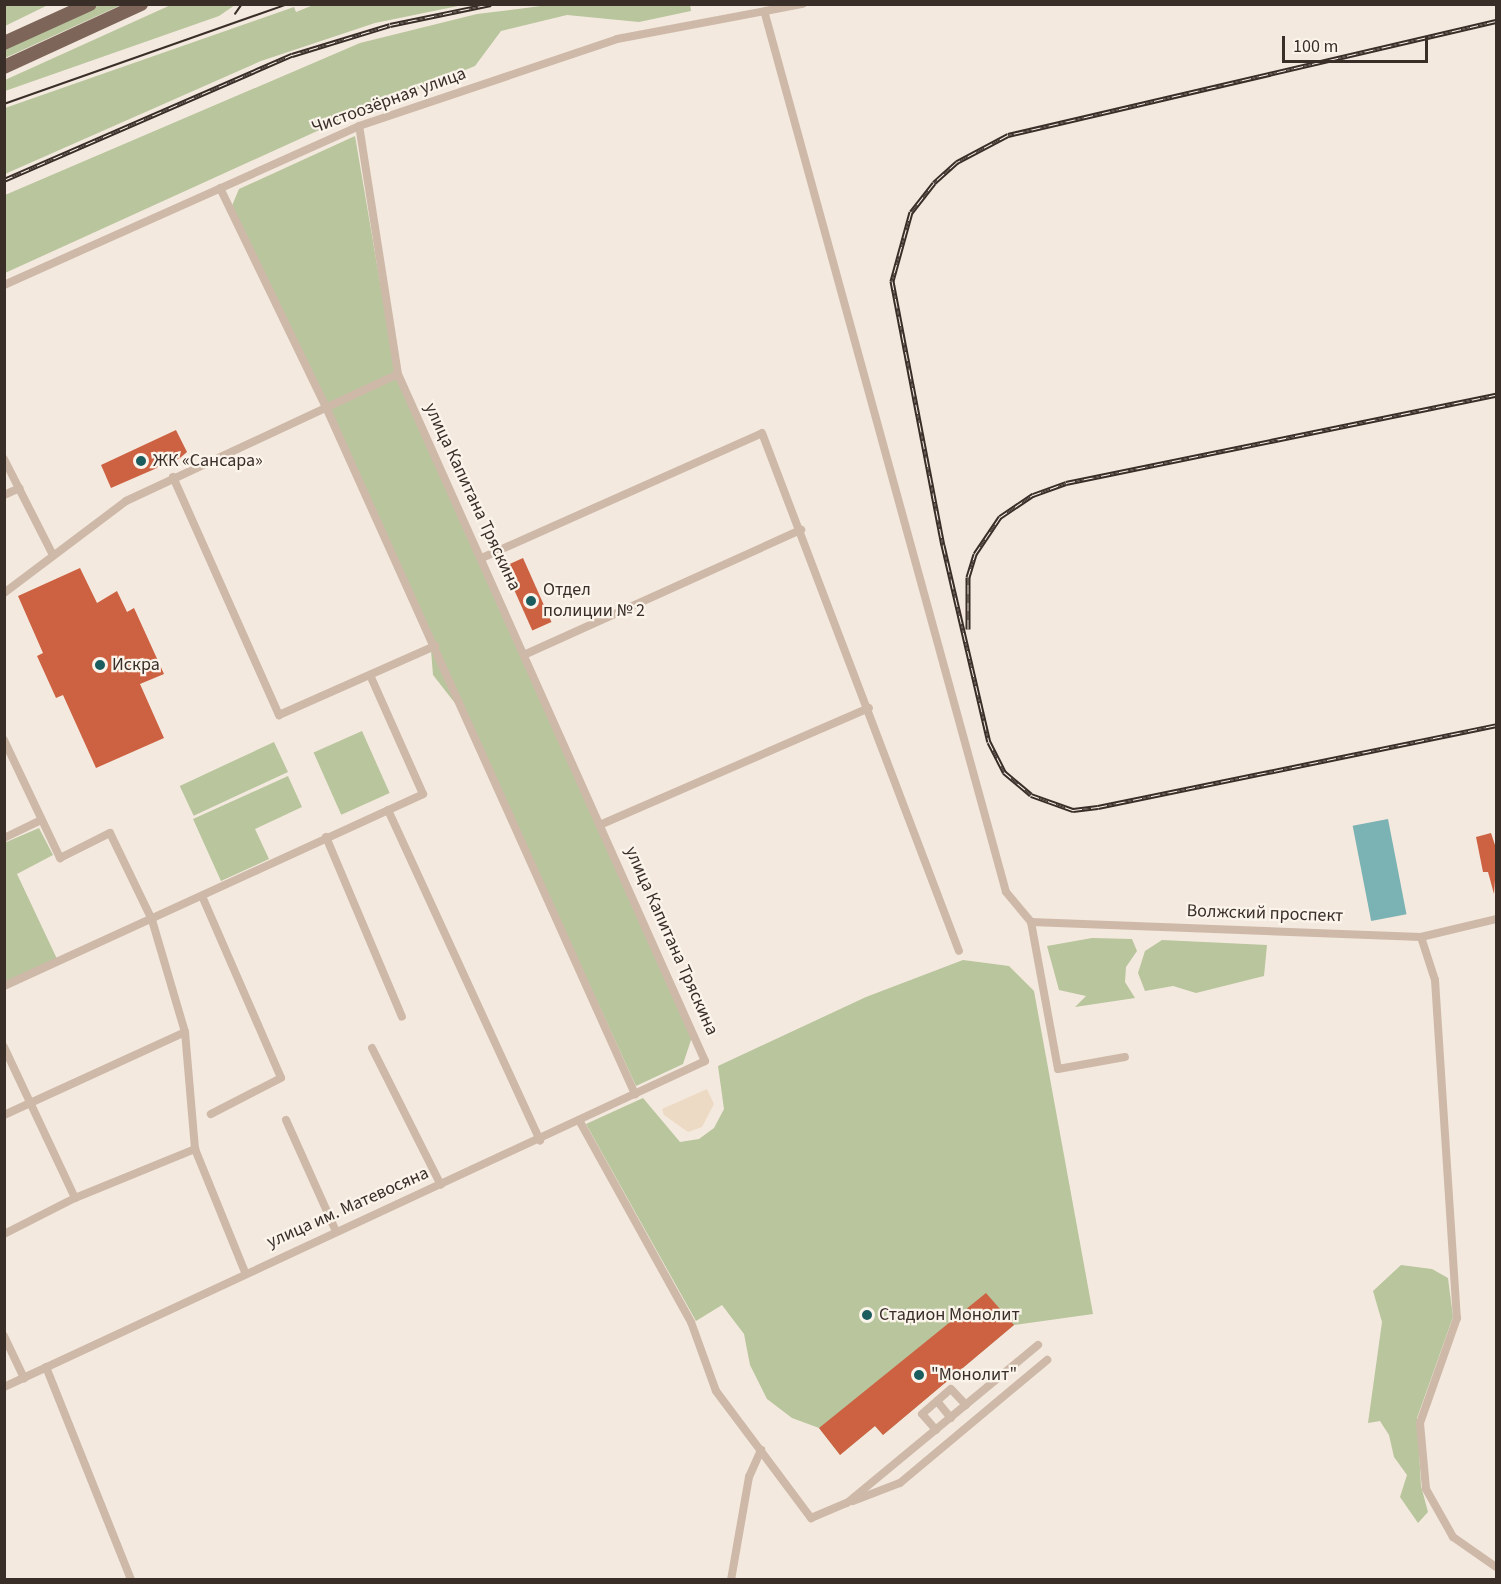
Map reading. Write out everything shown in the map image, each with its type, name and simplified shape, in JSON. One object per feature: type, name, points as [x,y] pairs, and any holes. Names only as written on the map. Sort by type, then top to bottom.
[{"type":"main road","points":[[4,43],[90,4]]},
{"type":"main road","points":[[4,67],[141,4]]},
{"type":"street","name":"Чистоозёрная улица","points":[[4,285],[359,126],[617,39],[765,14],[803,4]]},
{"type":"street","points":[[765,14],[1006,892],[1030,922],[1059,1069],[1125,1057]]},
{"type":"street","name":"улица Капитана Тряскина","points":[[359,126],[398,374],[427,446],[484,558],[705,1061]]},
{"type":"street","points":[[220,188],[325,405],[635,1094]]},
{"type":"street","points":[[4,593],[126,501],[325,405],[398,374]]},
{"type":"street","points":[[484,558],[762,433],[869,708],[959,951]]},
{"type":"street","points":[[4,459],[53,555]]},
{"type":"street","points":[[173,477],[279,715],[371,677],[435,646]]},
{"type":"street","points":[[4,495],[20,488]]},
{"type":"street","points":[[526,654],[801,530]]},
{"type":"street","points":[[4,986],[423,794],[371,677]]},
{"type":"street","points":[[602,824],[869,708]]},
{"type":"street","points":[[4,740],[60,858],[110,833],[152,920],[185,1032],[195,1149],[244,1272]]},
{"type":"street","points":[[388,810],[540,1141]]},
{"type":"street","points":[[4,838],[41,820]]},
{"type":"street","points":[[326,837],[402,1017]]},
{"type":"street","points":[[202,896],[281,1078],[211,1114]]},
{"type":"street","name":"Волжский проспект","points":[[1030,922],[1421,937],[1497,919]]},
{"type":"street","points":[[1421,937],[1435,980],[1457,1318],[1420,1423],[1426,1489],[1453,1538],[1497,1567]]},
{"type":"street","points":[[4,1115],[185,1032]]},
{"type":"street","points":[[4,1047],[75,1198]]},
{"type":"street","points":[[372,1048],[441,1185]]},
{"type":"street","name":"улица им. Матевосяна","points":[[4,1387],[244,1272],[540,1141],[579,1120],[705,1061]]},
{"type":"street","points":[[286,1120],[336,1231]]},
{"type":"street","points":[[579,1120],[692,1322],[716,1391],[811,1518],[900,1483],[1047,1360]]},
{"type":"street","points":[[4,1234],[75,1198],[195,1149]]},
{"type":"street","points":[[4,1336],[24,1378]]},
{"type":"street","points":[[847,1503],[1038,1345]]},
{"type":"street","points":[[46,1368],[131,1580]]},
{"type":"street","points":[[936,1430],[922,1414],[951,1389],[966,1405]]},
{"type":"street","points":[[937,1401],[951,1418]]},
{"type":"street","points":[[731,1580],[749,1477],[761,1450]]},
{"type":"street","points":[[888,1469],[900,1483]]},
{"type":"green space","points":[[5,4],[48,4],[48,5],[5,26]]},
{"type":"green space","points":[[173,4],[235,5],[219,16],[5,91],[5,80]]},
{"type":"green space","points":[[316,4],[463,5],[375,23],[261,61],[5,174],[5,108],[294,7],[296,12]]},
{"type":"green space","points":[[690,4],[691,11],[639,22],[567,15],[501,31],[475,66],[337,122],[5,273],[5,195],[360,43],[477,14],[549,5]]},
{"type":"green space","points":[[100,5],[121,5],[5,58],[4,48]]},
{"type":"green space","points":[[355,136],[396,376],[482,559],[692,1037],[683,1064],[636,1086],[469,721],[433,675],[431,650],[328,409],[231,208],[239,189]]},
{"type":"green space","points":[[362,731],[390,793],[341,815],[314,753]]},
{"type":"green space","points":[[274,742],[288,772],[194,816],[180,786]]},
{"type":"green space","points":[[288,776],[302,807],[255,829],[269,859],[221,881],[193,819]]},
{"type":"green space","points":[[39,828],[53,855],[17,874],[58,961],[4,983],[4,843]]},
{"type":"green space","points":[[1092,938],[1132,939],[1137,951],[1126,967],[1125,982],[1135,998],[1075,1007],[1086,996],[1059,990],[1047,946]]},
{"type":"green space","points":[[1162,940],[1267,945],[1264,976],[1196,993],[1173,986],[1145,991],[1138,973],[1145,951]]},
{"type":"green space","points":[[963,960],[1009,966],[1034,991],[1093,1314],[1014,1325],[883,1435],[875,1426],[840,1455],[819,1428],[792,1418],[767,1399],[750,1365],[744,1334],[722,1305],[696,1321],[586,1124],[643,1098],[680,1142],[699,1139],[714,1128],[724,1109],[718,1066],[866,997]]},
{"type":"green space","points":[[1401,1265],[1432,1269],[1448,1278],[1453,1317],[1417,1418],[1421,1486],[1428,1512],[1418,1523],[1400,1497],[1407,1475],[1394,1457],[1389,1435],[1380,1421],[1368,1423],[1382,1322],[1373,1291]]},
{"type":"shaded area","points":[[707,1089],[714,1104],[702,1127],[688,1132],[664,1115],[662,1109]]},
{"type":"water","points":[[1388,819],[1407,914],[1371,921],[1353,826]]},
{"type":"building","name":"ЖК «Сансара»","points":[[176,430],[187,452],[180,458],[111,488],[101,465]]},
{"type":"building","name":"Отдел полиции № 2","points":[[523,558],[551,622],[532,630],[504,567]]},
{"type":"building","name":"Искра","points":[[80,568],[97,603],[117,591],[127,612],[134,608],[164,674],[140,684],[164,738],[96,768],[63,695],[56,698],[37,656],[43,653],[18,596]]},
{"type":"building","points":[[1491,833],[1497,851],[1494,894],[1488,872],[1483,872],[1476,837]]},
{"type":"building","name":"\"Монолит\"","points":[[986,1293],[1014,1325],[883,1435],[875,1426],[840,1455],[819,1428]]},
{"type":"tram line","points":[[235,14],[242,4]]},
{"type":"tram line","points":[[4,104],[288,4]]},
{"type":"railway","points":[[4,180],[292,55],[390,25],[491,4]]},
{"type":"railway","points":[[1496,21],[1008,135],[957,162],[934,183],[911,212],[892,281],[943,545],[989,742],[1004,772],[1031,795],[1073,810],[1098,807],[1496,725]]},
{"type":"railway","points":[[968,629],[968,577],[975,554],[1000,517],[1033,495],[1066,483],[1496,395]]},
{"type":"place","name":"ЖК «Сансара»","points":[[141,461]]},
{"type":"place","name":"Отдел полиции № 2","points":[[531,601]]},
{"type":"place","name":"Искра","points":[[100,665]]},
{"type":"place","name":"Стадион Монолит","points":[[867,1315]]},
{"type":"place","name":"\"Монолит\"","points":[[919,1375]]}]
